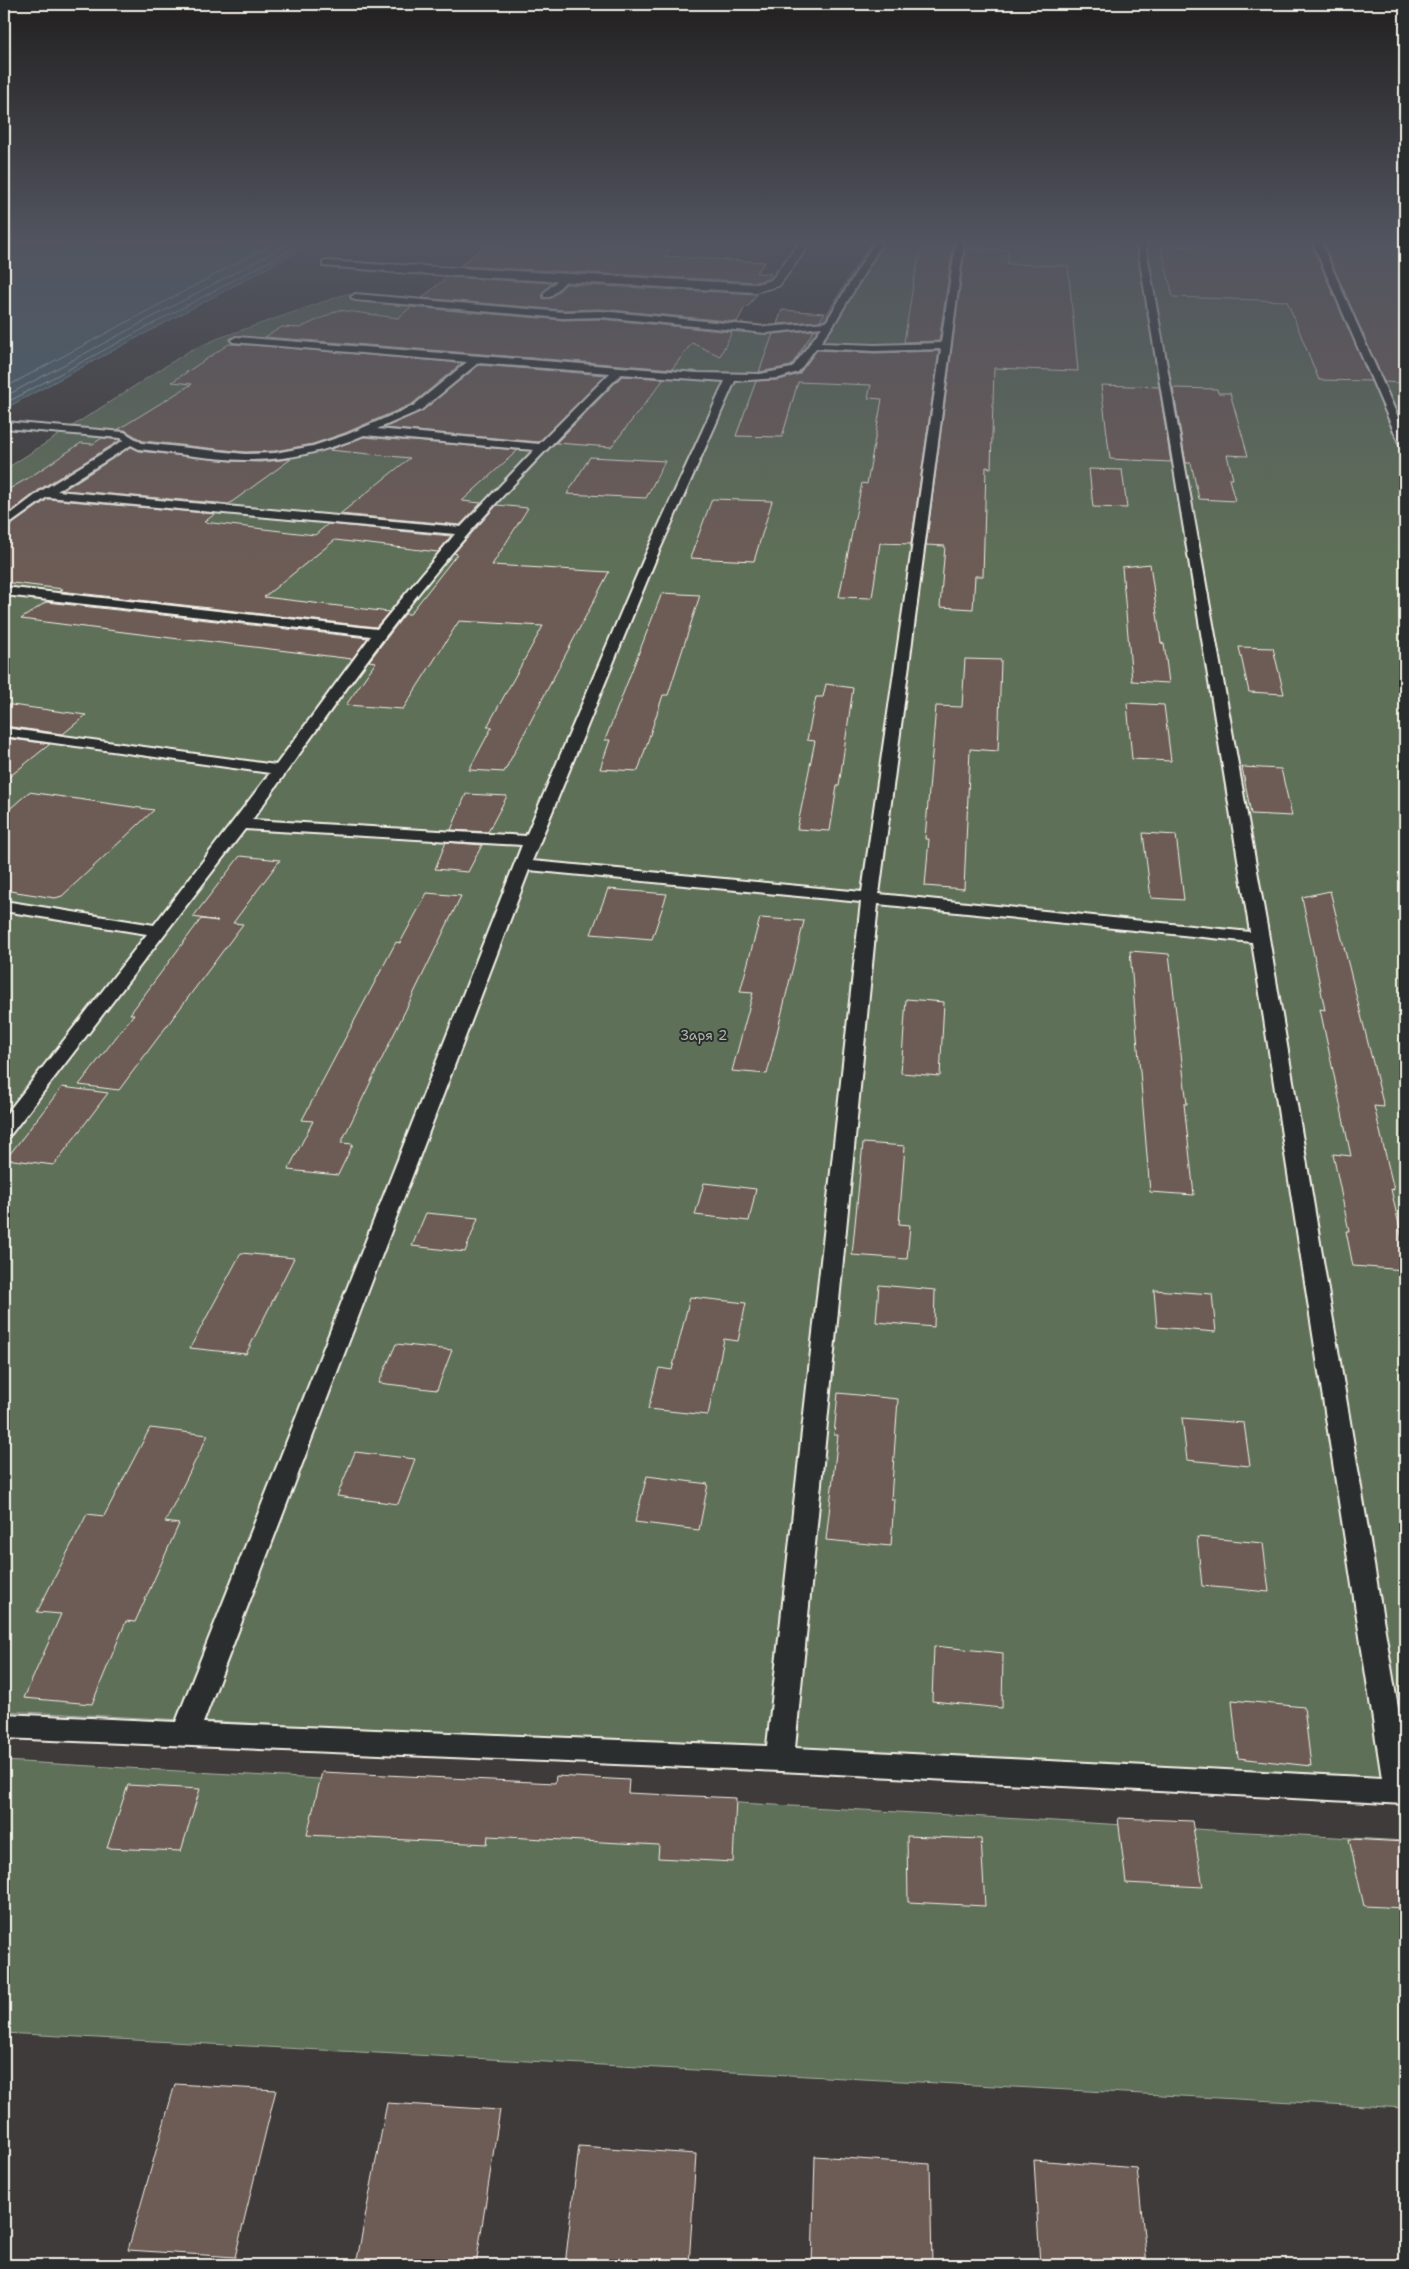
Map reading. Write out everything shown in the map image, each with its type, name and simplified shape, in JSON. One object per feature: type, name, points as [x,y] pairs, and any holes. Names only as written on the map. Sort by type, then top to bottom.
[{"type":"lane","points":[[342,349],[732,378],[766,376],[795,370],[809,349]]},
{"type":"lane","points":[[780,1759],[870,898],[946,349]]},
{"type":"lane","points":[[4,1726],[185,1732],[780,1759],[1402,1792],[1260,938],[1159,349]]},
{"type":"lane","points":[[1363,349],[1405,445]]},
{"type":"lane","points":[[4,425],[124,435],[139,446],[246,456],[275,456],[314,449],[417,408],[452,382],[475,360]]},
{"type":"lane","points":[[4,1130],[241,824],[380,633],[464,531],[542,447],[619,370]]},
{"type":"lane","points":[[185,1732],[532,841],[651,556],[732,378]]},
{"type":"lane","points":[[350,436],[376,432],[542,447]]},
{"type":"lane","points":[[4,524],[46,493],[130,441]]},
{"type":"lane","points":[[46,493],[464,531]]},
{"type":"lane","points":[[4,591],[380,633]]},
{"type":"lane","points":[[4,732],[279,770]]},
{"type":"lane","points":[[241,824],[532,841]]},
{"type":"lane","points":[[523,865],[1260,938]]},
{"type":"lane","points":[[4,906],[158,932]]},
{"type":"green space","name":"Заря 2","points":[[194,349],[1405,349],[1405,1781],[4,1711],[4,470]]},
{"type":"green space","points":[[4,1761],[1405,1841],[1405,2108],[4,2033]]},
{"type":"water","points":[[4,349],[116,349],[4,409]]},
{"type":"building","points":[[222,349],[297,349],[462,363],[412,404],[345,433],[313,444],[275,451],[245,452],[143,441],[125,430],[117,430],[192,384],[172,382]]},
{"type":"building","points":[[416,349],[687,349],[672,369]]},
{"type":"building","points":[[705,349],[724,349],[720,356]]},
{"type":"building","points":[[768,349],[802,349],[791,366],[759,372]]},
{"type":"building","points":[[952,349],[1076,349],[1078,371],[994,368],[991,468],[986,467],[983,576],[975,576],[973,609],[940,607],[945,546],[926,545]]},
{"type":"building","points":[[1306,349],[1357,349],[1371,381],[1319,380]]},
{"type":"building","points":[[1369,349],[1405,349],[1405,383],[1384,382]]},
{"type":"building","points":[[817,350],[875,353],[939,351],[911,544],[880,543],[872,598],[839,597],[862,483],[867,484],[882,399],[868,398],[871,385],[798,382],[782,437],[736,436],[756,381],[779,380],[799,374]]},
{"type":"building","points":[[479,365],[606,375],[539,442],[384,428],[422,411]]},
{"type":"building","points":[[622,376],[664,379],[611,447],[556,443]]},
{"type":"building","points":[[1101,385],[1159,387],[1171,462],[1110,459]]},
{"type":"building","points":[[1173,388],[1217,389],[1218,393],[1230,393],[1248,456],[1227,455],[1233,479],[1229,479],[1235,501],[1199,499],[1191,463],[1186,463]]},
{"type":"building","points":[[364,437],[518,450],[462,501],[481,503],[460,525],[340,514],[410,458],[329,450]]},
{"type":"building","points":[[102,438],[121,440],[40,489],[4,517],[4,492],[81,443],[93,444]]},
{"type":"building","points":[[131,447],[139,451],[232,461],[260,462],[291,459],[229,504],[63,490]]},
{"type":"building","points":[[590,457],[665,461],[646,498],[567,494]]},
{"type":"building","points":[[1089,469],[1122,470],[1127,508],[1093,507]]},
{"type":"building","points":[[48,499],[215,514],[204,522],[315,535],[328,524],[451,536],[438,552],[335,540],[264,597],[389,612],[376,627],[60,591],[63,589],[4,582],[4,530]]},
{"type":"building","points":[[712,499],[772,501],[754,561],[690,558]]},
{"type":"building","points":[[497,505],[528,508],[492,565],[609,572],[504,772],[469,770],[492,727],[487,727],[543,626],[459,621],[403,709],[346,705],[376,662],[369,661],[405,614],[410,614],[457,554],[454,553]]},
{"type":"building","points":[[1150,564],[1161,643],[1164,644],[1169,683],[1132,681],[1122,567]]},
{"type":"building","points":[[662,593],[700,595],[668,695],[663,695],[638,771],[600,769],[610,740],[605,740]]},
{"type":"building","points":[[46,602],[368,638],[352,659],[21,619]]},
{"type":"building","points":[[1239,647],[1273,648],[1284,694],[1249,692]]},
{"type":"building","points":[[965,659],[1001,660],[998,751],[970,749],[964,889],[925,886],[929,839],[925,839],[936,706],[962,707]]},
{"type":"building","points":[[826,684],[853,688],[839,786],[837,786],[830,831],[797,829],[815,741],[807,740],[816,697],[823,697]]},
{"type":"building","points":[[1127,703],[1164,705],[1171,761],[1132,759]]},
{"type":"building","points":[[4,704],[86,715],[63,734],[4,726]]},
{"type":"building","points":[[4,738],[50,744],[4,781]]},
{"type":"building","points":[[1242,767],[1281,769],[1292,816],[1251,814]]},
{"type":"building","points":[[29,792],[154,810],[62,896],[55,898],[4,890],[4,814]]},
{"type":"building","points":[[466,794],[507,796],[488,832],[451,830]]},
{"type":"building","points":[[1143,833],[1176,835],[1184,900],[1151,898]]},
{"type":"building","points":[[446,842],[482,845],[468,872],[435,869]]},
{"type":"building","points":[[240,856],[280,860],[233,923],[243,924],[119,1090],[79,1085],[134,1014],[130,1014],[201,919],[218,921],[193,917]]},
{"type":"building","points":[[608,889],[667,894],[652,939],[591,934]]},
{"type":"building","points":[[1330,891],[1384,1107],[1374,1106],[1394,1190],[1391,1189],[1405,1252],[1405,1270],[1353,1266],[1346,1231],[1349,1231],[1333,1154],[1351,1156],[1320,1009],[1325,1010],[1302,897]]},
{"type":"building","points":[[427,893],[461,896],[341,1143],[353,1144],[338,1175],[288,1170],[313,1121],[302,1120],[396,942],[400,943]]},
{"type":"building","points":[[760,918],[804,921],[767,1074],[732,1071],[753,993],[740,992]]},
{"type":"building","points":[[1130,951],[1169,954],[1187,1104],[1184,1104],[1194,1195],[1150,1192]]},
{"type":"building","points":[[906,999],[944,1002],[940,1076],[901,1073]]},
{"type":"building","points":[[62,1087],[108,1093],[54,1165],[6,1159]]},
{"type":"building","points":[[863,1143],[905,1146],[899,1224],[910,1225],[907,1259],[852,1255]]},
{"type":"building","points":[[704,1183],[756,1189],[749,1221],[695,1215]]},
{"type":"building","points":[[426,1213],[478,1218],[465,1252],[412,1246]]},
{"type":"building","points":[[241,1253],[294,1258],[246,1354],[190,1348]]},
{"type":"building","points":[[879,1285],[935,1290],[934,1327],[876,1322]]},
{"type":"building","points":[[1154,1290],[1212,1294],[1216,1332],[1157,1327]]},
{"type":"building","points":[[690,1297],[746,1303],[738,1341],[724,1339],[708,1415],[648,1409],[659,1368],[672,1370]]},
{"type":"building","points":[[396,1344],[452,1350],[437,1390],[379,1383]]},
{"type":"building","points":[[838,1393],[898,1399],[891,1499],[894,1499],[891,1546],[826,1540],[838,1435],[834,1435]]},
{"type":"building","points":[[1182,1418],[1244,1423],[1250,1466],[1187,1460]]},
{"type":"building","points":[[150,1428],[208,1435],[165,1522],[179,1524],[135,1622],[126,1621],[92,1704],[24,1698],[61,1614],[37,1612],[87,1514],[104,1516]]},
{"type":"building","points":[[355,1452],[415,1459],[398,1504],[337,1496]]},
{"type":"building","points":[[647,1476],[708,1484],[699,1530],[635,1522]]},
{"type":"building","points":[[1197,1537],[1263,1543],[1269,1592],[1202,1586]]},
{"type":"building","points":[[934,1646],[1003,1653],[1002,1708],[932,1701]]},
{"type":"building","points":[[1232,1700],[1304,1707],[1311,1766],[1238,1758]]},
{"type":"building","points":[[322,1772],[555,1783],[556,1776],[629,1780],[628,1793],[736,1798],[733,1862],[658,1858],[659,1845],[488,1836],[487,1844],[307,1835]]},
{"type":"building","points":[[128,1785],[200,1789],[181,1851],[107,1848]]},
{"type":"building","points":[[1118,1818],[1192,1821],[1203,1887],[1126,1883]]},
{"type":"building","points":[[907,1836],[981,1839],[985,1906],[908,1902]]},
{"type":"building","points":[[1349,1839],[1405,1842],[1405,1908],[1364,1906]]},
{"type":"building","points":[[175,2084],[276,2090],[235,2257],[128,2250]]},
{"type":"building","points":[[387,2103],[500,2110],[476,2265],[356,2265]]},
{"type":"building","points":[[579,2146],[696,2154],[689,2265],[565,2265]]},
{"type":"building","points":[[815,2156],[930,2164],[932,2265],[812,2265]]},
{"type":"building","points":[[1034,2160],[1137,2168],[1147,2265],[1040,2265]]}]
